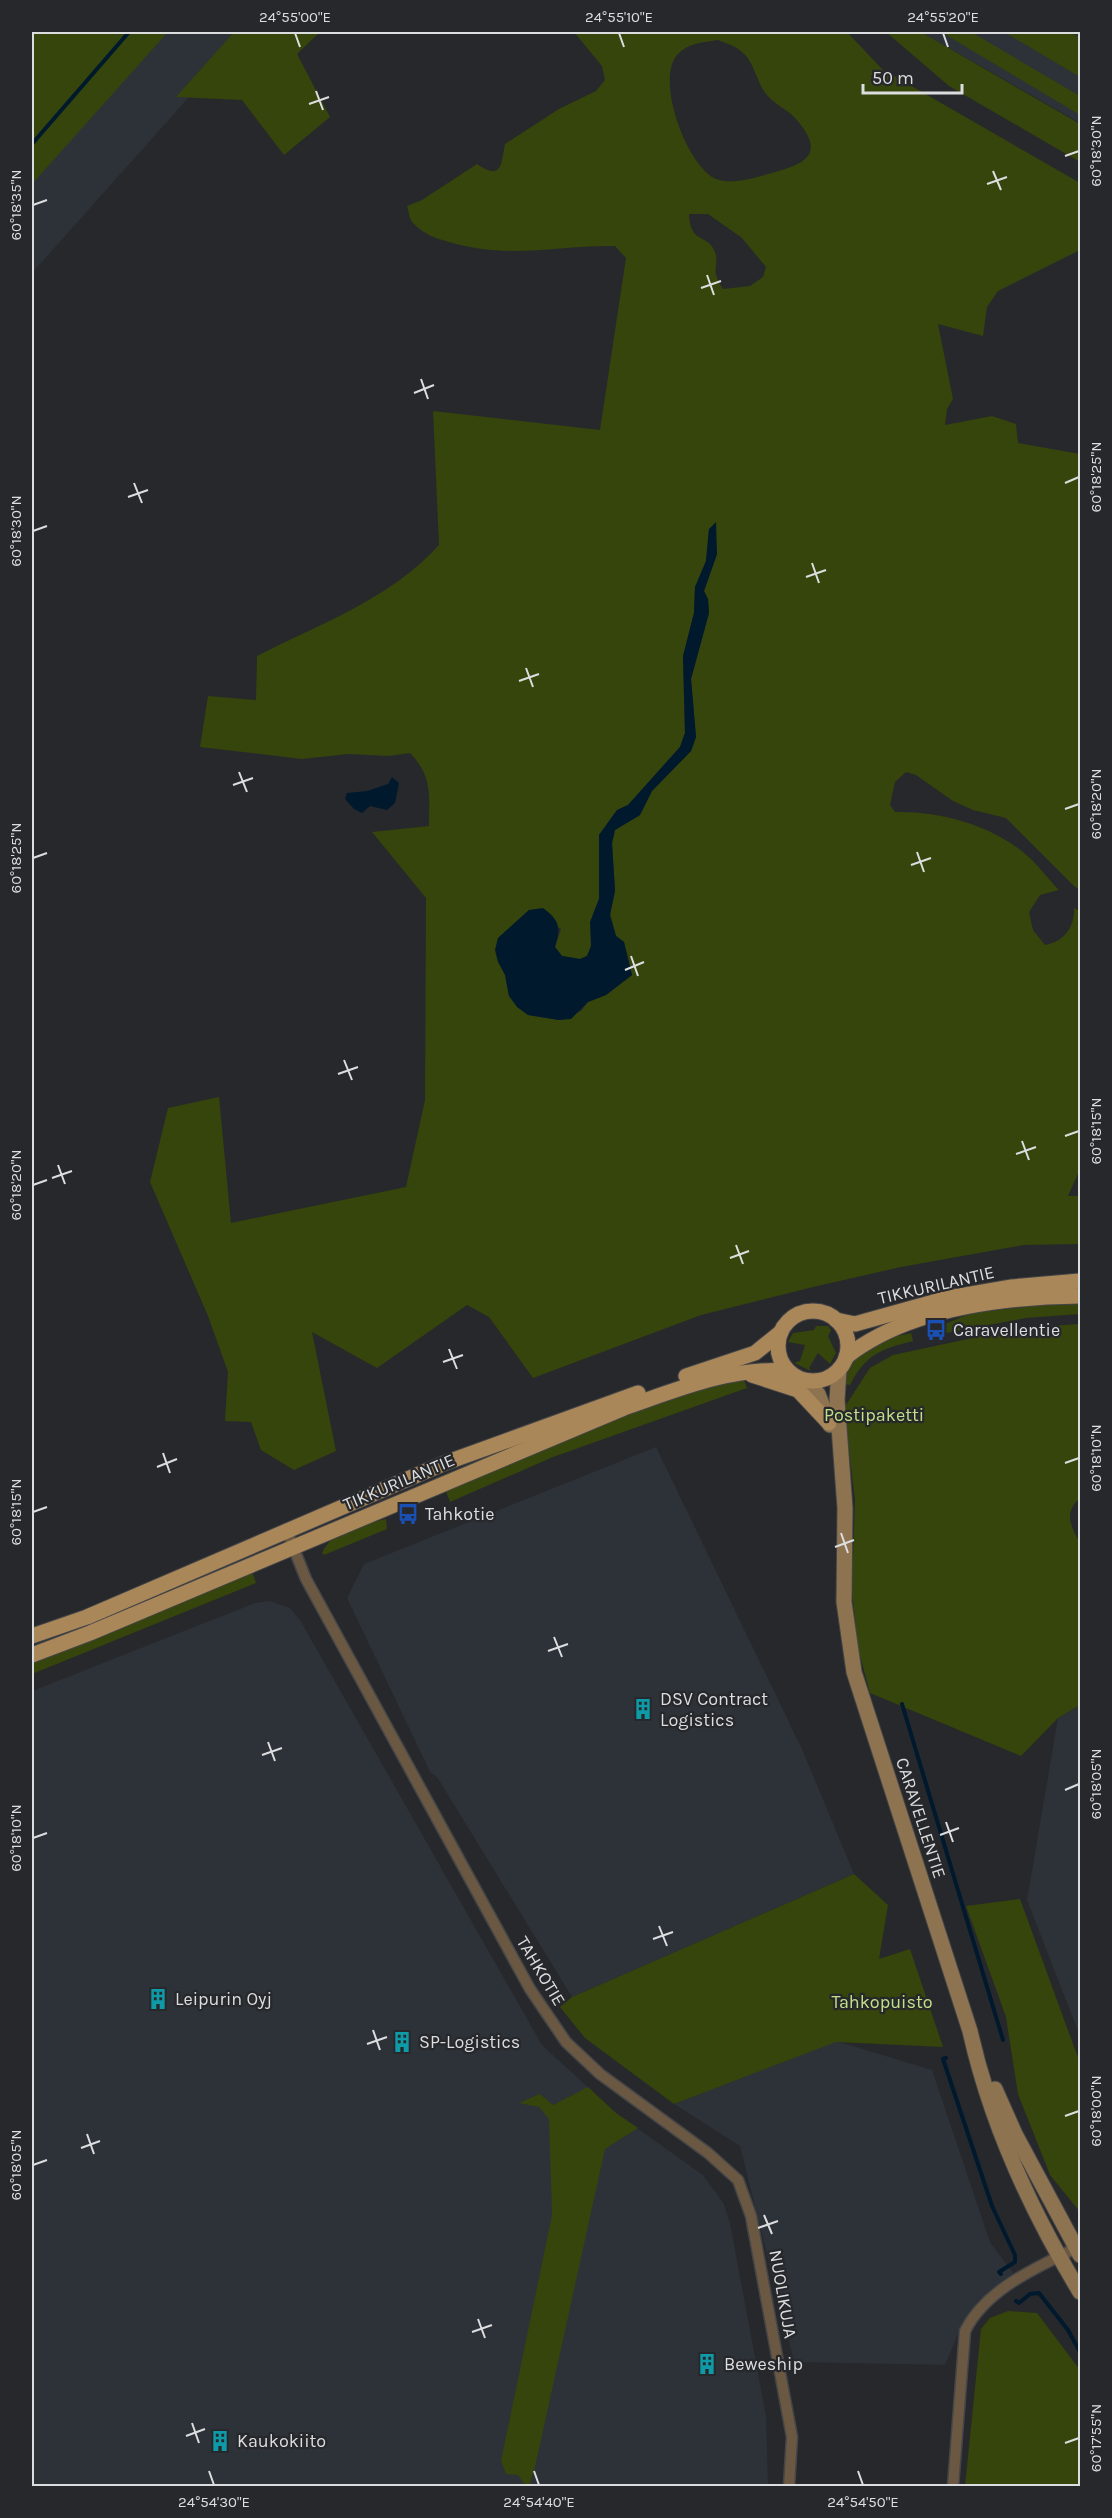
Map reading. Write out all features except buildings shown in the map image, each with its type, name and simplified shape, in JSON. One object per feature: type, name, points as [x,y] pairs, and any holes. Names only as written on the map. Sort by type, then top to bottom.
[{"type":"main road","name":"TIKKURILANTIE","points":[[836,1320],[855,1324],[948,1298],[1012,1287],[1080,1281]]},
{"type":"main road","name":"TIKKURILANTIE","points":[[843,1364],[866,1342],[902,1324],[1013,1300],[1080,1296]]},
{"type":"main road","points":[[816,1312],[836,1320],[846,1336],[843,1364],[826,1379],[804,1380],[788,1371],[778,1352],[781,1332],[792,1318],[803,1313],[816,1312]]},
{"type":"main road","name":"TIKKURILANTIE","points":[[32,1636],[87,1617],[286,1529],[507,1439],[755,1353],[781,1332]]},
{"type":"main road","name":"CARAVELLENTIE","points":[[843,1364],[837,1400],[843,1472],[843,1602],[854,1672],[970,2031],[1014,2134],[1078,2252]]},
{"type":"main road","name":"TIKKURILANTIE","points":[[32,1655],[624,1408],[699,1382],[741,1371],[788,1371]]},
{"type":"main road","points":[[741,1371],[798,1390],[829,1423]]},
{"type":"main road","name":"CARAVELLENTIE","points":[[804,1380],[818,1394],[843,1472]]},
{"type":"main road","name":"CARAVELLENTIE","points":[[970,2031],[978,2069],[1026,2196],[1080,2292]]},
{"type":"street","name":"TAHKOTIE","points":[[286,1529],[306,1579],[525,1978],[566,2042],[600,2074],[708,2153],[738,2181]]},
{"type":"street","name":"NUOLIKUJA","points":[[738,2181],[752,2216],[792,2437],[789,2487]]},
{"type":"street","points":[[953,2487],[965,2331],[981,2306],[1001,2290],[1059,2257],[1078,2252]]},
{"type":"shaded area","points":[[32,32],[247,32],[32,273]]},
{"type":"shaded area","points":[[921,32],[1080,32],[1080,123]]},
{"type":"shaded area","points":[[656,1447],[802,1749],[854,1874],[572,1997],[437,1777],[430,1772],[347,1598],[364,1564]]},
{"type":"shaded area","points":[[270,1601],[290,1608],[300,1620],[542,2045],[616,2113],[703,2175],[724,2204],[730,2223],[766,2416],[768,2486],[32,2486],[32,1691],[255,1603]]},
{"type":"shaded area","points":[[1080,1705],[1080,2036],[1027,1900],[1058,1718]]},
{"type":"shaded area","points":[[836,2041],[932,2070],[990,2242],[1013,2273],[978,2301],[963,2322],[945,2365],[794,2362],[740,2146],[674,2104]]},
{"type":"green space","points":[[32,32],[168,32],[32,184]]},
{"type":"green space","points":[[234,32],[320,32],[297,54],[330,117],[284,155],[242,100],[176,97]]},
{"type":"green space","points":[[574,32],[847,32],[882,69],[1080,183],[1080,250],[998,291],[987,307],[983,336],[938,324],[953,399],[947,409],[945,425],[992,416],[1016,424],[1018,443],[1080,454],[1080,889],[1075,887],[1006,818],[973,810],[953,801],[916,775],[906,772],[895,782],[890,805],[895,812],[929,814],[963,821],[995,834],[1029,857],[1059,890],[1040,895],[1029,912],[1033,930],[1045,945],[1063,937],[1073,921],[1074,908],[1080,911],[1080,1169],[1068,1196],[1080,1196],[1080,1244],[1024,1245],[901,1267],[813,1287],[701,1315],[533,1378],[489,1317],[467,1305],[377,1368],[312,1332],[336,1451],[294,1470],[261,1450],[251,1422],[225,1421],[228,1372],[208,1316],[150,1182],[168,1108],[219,1097],[231,1223],[406,1187],[425,1100],[426,898],[372,832],[429,826],[428,787],[423,770],[410,753],[389,756],[348,754],[302,759],[200,747],[208,696],[256,700],[257,656],[376,596],[419,564],[439,545],[433,411],[600,430],[626,258],[615,246],[512,251],[471,247],[425,233],[412,221],[407,206],[422,200],[477,164],[485,169],[496,171],[501,164],[505,144],[559,109],[596,91],[605,80],[602,66]],"holes":[[[718,40],[737,48],[746,56],[767,95],[792,115],[806,132],[810,152],[805,159],[786,169],[750,179],[732,181],[716,179],[705,171],[694,157],[677,120],[672,100],[670,81],[672,65],[679,53],[687,47]],[[689,214],[708,214],[742,238],[766,267],[763,277],[750,286],[723,289],[717,276],[716,257],[712,246],[696,235],[690,224]],[[709,529],[717,554],[704,591],[708,599],[709,613],[691,679],[696,737],[691,751],[652,791],[640,815],[615,830],[612,843],[615,891],[610,914],[616,936],[624,942],[632,975],[606,995],[588,1002],[581,1011],[559,1020],[528,1015],[509,996],[498,938],[529,910],[561,929],[555,947],[562,956],[580,959],[587,956],[591,947],[593,914],[599,899],[599,835],[617,810],[628,805],[680,747],[685,733],[683,656],[694,613],[695,587],[706,561]]]},
{"type":"green space","points":[[886,32],[921,32],[1080,124],[1080,162],[949,86]]},
{"type":"green space","points":[[941,32],[971,32],[1080,96],[1080,115]]},
{"type":"green space","points":[[1004,32],[1070,32],[1080,38],[1080,77]]},
{"type":"green space","points":[[1080,1301],[1080,1314],[1026,1318],[946,1333],[943,1325],[971,1313]]},
{"type":"green space","name":"Postipaketti","points":[[1080,1324],[1080,1498],[1072,1509],[1070,1520],[1080,1543],[1080,1705],[1058,1718],[1021,1756],[870,1693],[858,1648],[852,1591],[855,1500],[844,1408],[870,1368],[893,1355],[1019,1328]]},
{"type":"green space","points":[[816,1326],[828,1326],[831,1330],[828,1336],[836,1353],[830,1364],[818,1353],[809,1368],[811,1371],[794,1363],[800,1361],[805,1345],[788,1342],[793,1333],[814,1330]]},
{"type":"green space","points":[[911,1333],[913,1341],[876,1354],[862,1366],[850,1385],[844,1384],[852,1363],[868,1348]]},
{"type":"green space","points":[[743,1377],[747,1388],[553,1457],[450,1502],[445,1489],[654,1403]]},
{"type":"green space","points":[[386,1519],[387,1529],[324,1555],[322,1553],[333,1539],[341,1534],[358,1526]]},
{"type":"green space","points":[[252,1571],[256,1583],[32,1674],[32,1661]]},
{"type":"green space","name":"Tahkopuisto","points":[[854,1874],[888,1905],[879,1959],[910,1949],[943,2047],[836,2042],[674,2104],[585,2038],[560,2007],[572,1997]]},
{"type":"green space","points":[[1020,1899],[1080,2063],[1080,2212],[1050,2175],[1018,2094],[1006,2017],[966,1906]]},
{"type":"green space","points":[[588,2087],[616,2113],[638,2128],[605,2149],[535,2467],[529,2486],[526,2486],[518,2475],[506,2474],[501,2461],[552,2215],[549,2119],[539,2107],[519,2103],[540,2094],[553,2105]]},
{"type":"green space","points":[[1008,2311],[1037,2313],[1080,2370],[1080,2486],[965,2486],[981,2329],[990,2318]]},
{"type":"water","points":[[716,522],[717,554],[704,591],[708,599],[709,613],[691,679],[696,737],[691,751],[652,791],[640,815],[615,830],[612,843],[615,891],[610,915],[616,936],[624,942],[632,975],[606,995],[588,1002],[571,1019],[559,1020],[528,1015],[517,1007],[509,996],[505,975],[495,950],[498,938],[529,910],[543,908],[558,925],[555,947],[562,956],[580,959],[587,956],[591,946],[590,922],[599,899],[599,835],[617,810],[628,805],[680,747],[685,733],[683,656],[694,613],[695,587],[706,561],[709,529]]},
{"type":"water","points":[[392,777],[399,783],[395,803],[387,810],[370,806],[362,813],[354,809],[345,799],[347,793],[367,791],[388,784]]},
{"type":"waterway","points":[[32,144],[129,32]]},
{"type":"waterway","points":[[902,1704],[1003,2040]]},
{"type":"waterway","points":[[946,2058],[943,2059],[992,2206],[1015,2255],[1015,2262],[999,2272],[1001,2274]]},
{"type":"waterway","points":[[1016,2301],[1019,2303],[1030,2294],[1039,2293],[1068,2330],[1080,2352]]},
{"type":"place","name":"Caravellentie","points":[[936,1330]]},
{"type":"place","name":"Tahkotie","points":[[408,1514]]},
{"type":"place","name":"DSV Contract Logistics","points":[[643,1709]]},
{"type":"place","name":"Leipurin Oyj","points":[[158,1999]]},
{"type":"place","name":"SP-Logistics","points":[[402,2042]]},
{"type":"place","name":"Beweship","points":[[707,2364]]},
{"type":"place","name":"Kaukokiito","points":[[220,2441]]}]
